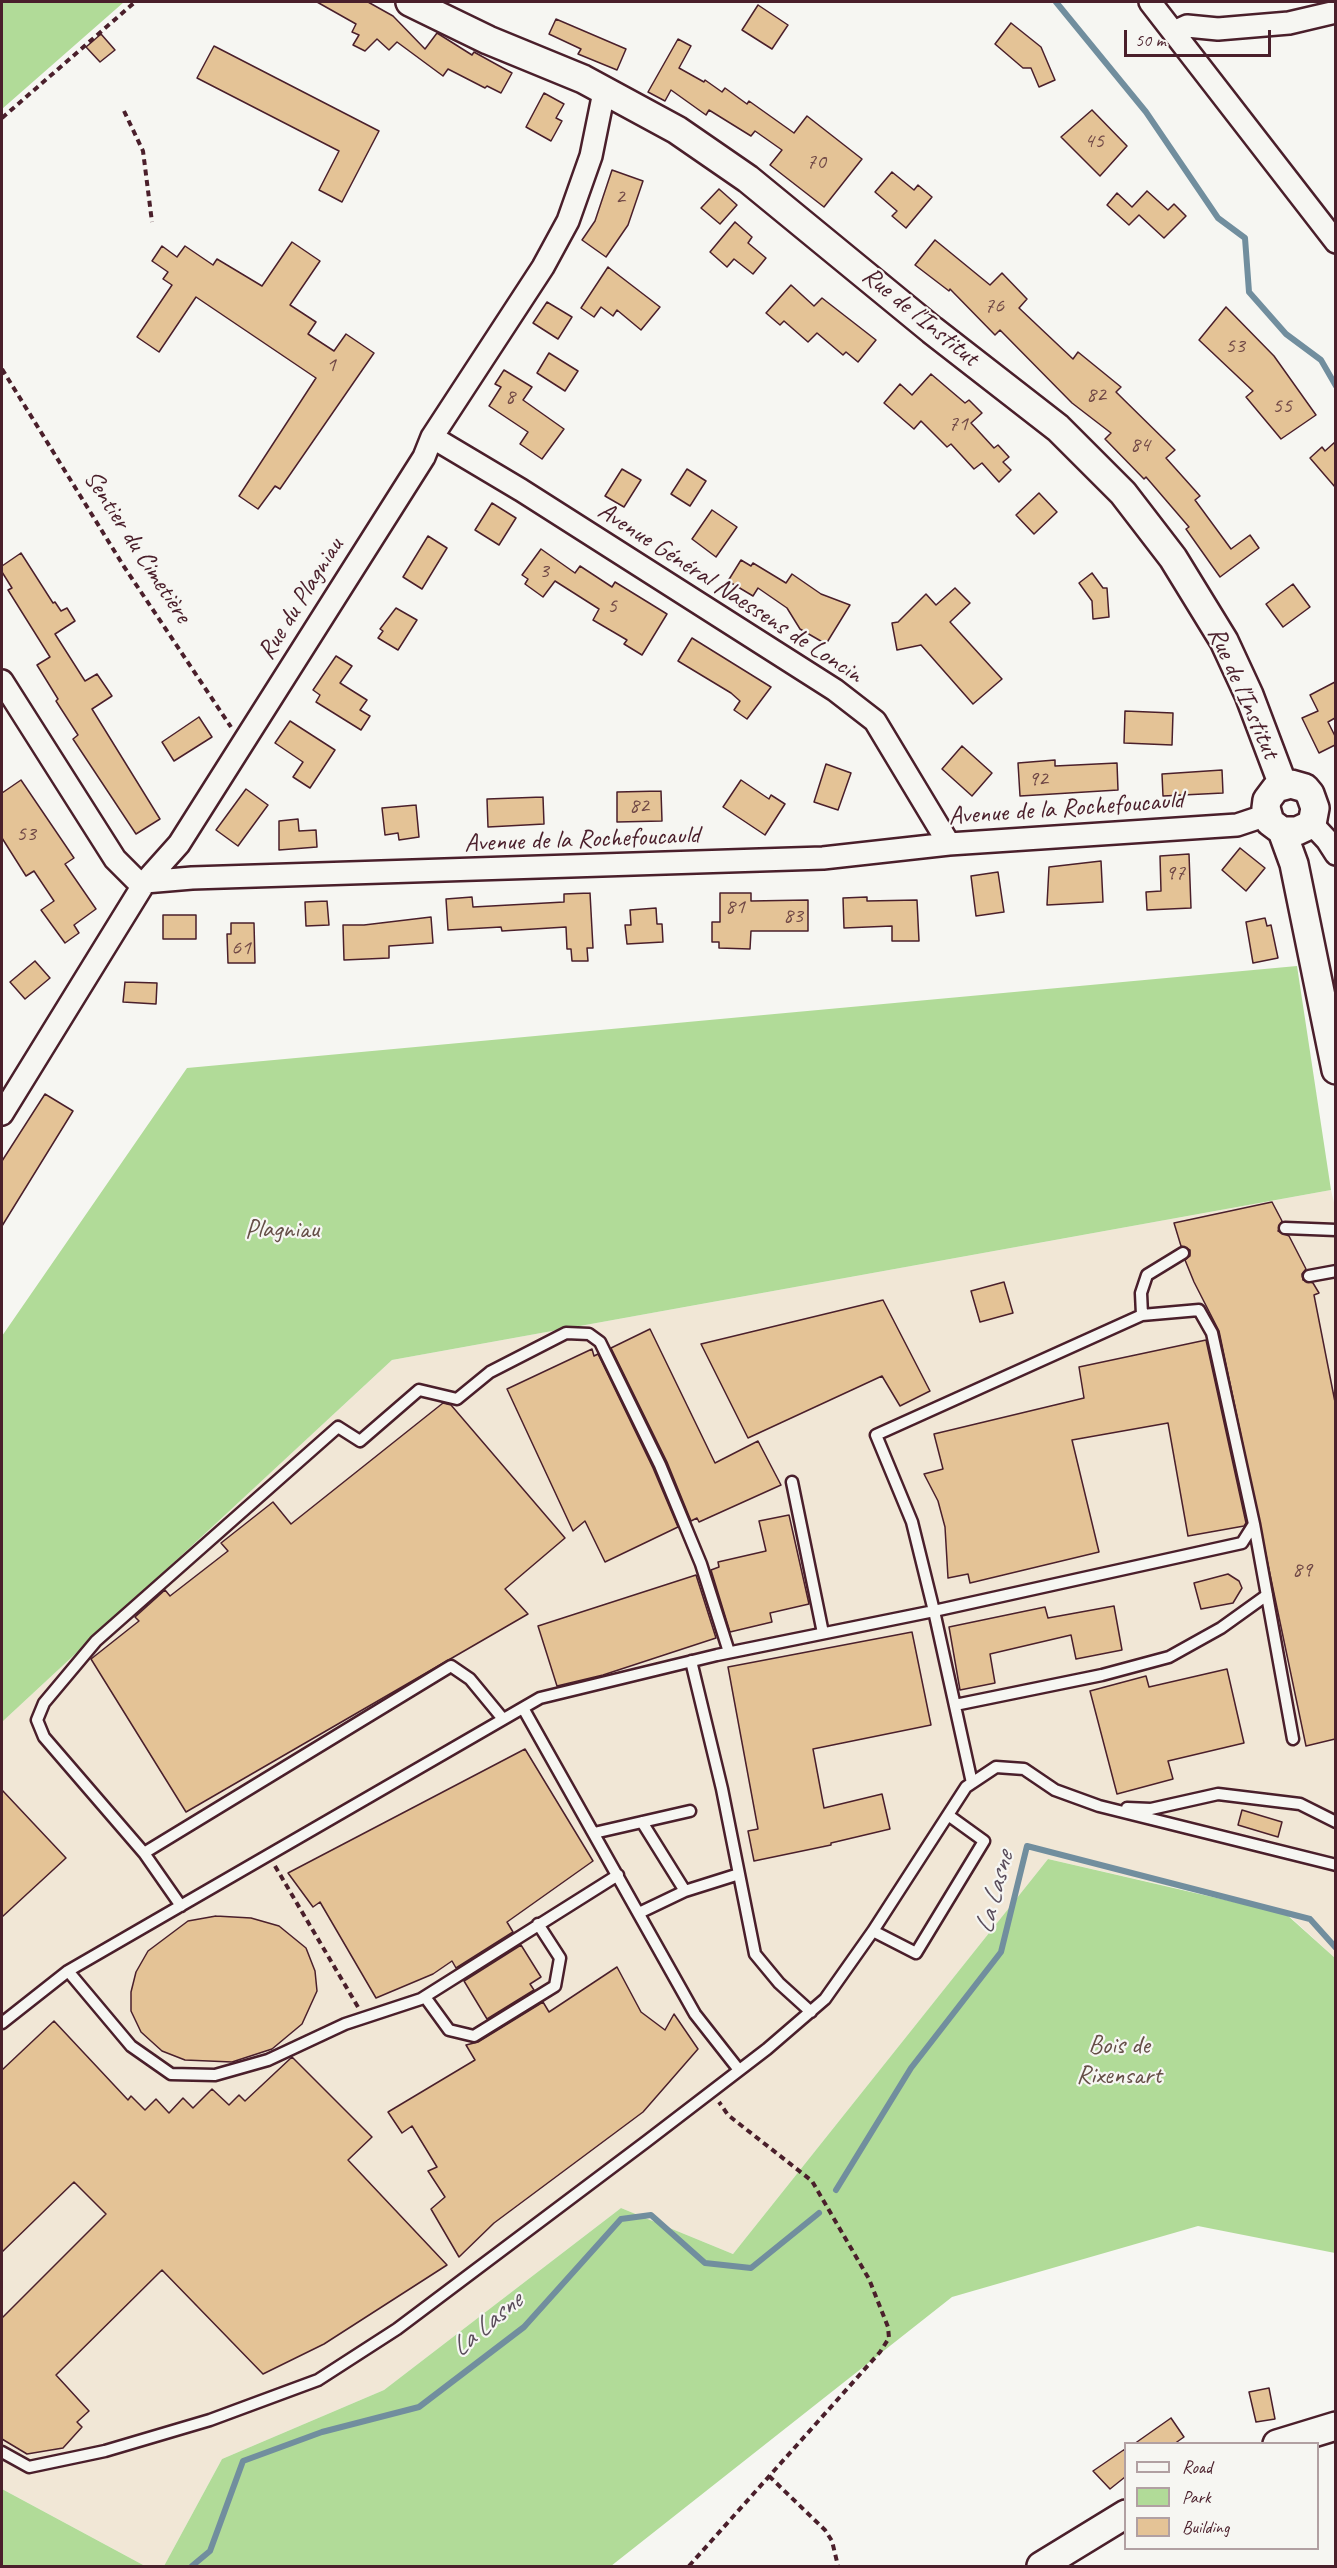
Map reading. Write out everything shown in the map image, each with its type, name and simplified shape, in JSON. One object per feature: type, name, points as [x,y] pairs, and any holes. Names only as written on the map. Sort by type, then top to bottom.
[{"type":"street","name":"Rue de l'Institut","points":[[410,2],[488,40],[583,80],[677,130],[748,179],[932,330],[1043,416],[1093,460],[1124,492],[1173,558],[1224,641],[1250,695],[1283,785]]},
{"type":"street","points":[[1150,2],[1335,242]]},
{"type":"street","points":[[1174,32],[1187,26],[1218,28],[1289,23],[1335,12]]},
{"type":"street","name":"Rue du Plagniau","points":[[2,1114],[145,882],[178,844],[424,457],[432,437],[543,267],[568,221],[591,156],[604,92]]},
{"type":"street","name":"Avenue Général Naessens de Loncin","points":[[432,437],[521,490],[816,678],[867,714],[875,721],[901,760],[949,844]]},
{"type":"street","points":[[2,681],[115,859],[136,880],[145,882]]},
{"type":"street","points":[[1312,824],[1315,808],[1310,794],[1298,785],[1283,785],[1276,788],[1267,800],[1294,864],[1335,1070]]},
{"type":"street","points":[[1275,823],[1297,831],[1312,824]]},
{"type":"street","name":"Avenue de la Rochefoucauld","points":[[145,882],[192,878],[812,859],[949,844],[1275,823]]},
{"type":"street","points":[[1312,824],[1327,840],[1335,854]]},
{"type":"street","points":[[1283,2442],[1335,2426]]},
{"type":"street","points":[[1041,2566],[1124,2515]]},
{"type":"lane","points":[[1285,1228],[1335,1230]]},
{"type":"lane","points":[[1142,1315],[1141,1293],[1147,1275],[1183,1253]]},
{"type":"lane","points":[[1309,1276],[1335,1271]]},
{"type":"lane","points":[[972,1783],[912,1522],[876,1435],[1142,1315],[1202,1308],[1212,1333],[1254,1524],[1293,1739]]},
{"type":"lane","points":[[181,1906],[144,1853],[44,1737],[37,1720],[44,1703],[96,1641],[338,1427],[360,1441],[419,1390],[457,1399],[490,1372],[566,1333],[589,1334],[600,1342],[660,1465],[701,1564],[729,1652]]},
{"type":"lane","points":[[792,1482],[823,1633]]},
{"type":"lane","points":[[2,2024],[68,1971],[540,1698],[729,1652],[934,1611],[1242,1543],[1254,1524]]},
{"type":"lane","points":[[955,1705],[1102,1675],[1169,1657],[1221,1628],[1267,1595]]},
{"type":"lane","points":[[691,1661],[755,1954],[779,1983],[811,2012]]},
{"type":"lane","points":[[144,1853],[451,1666],[470,1679],[503,1719]]},
{"type":"lane","points":[[523,1708],[695,2014],[739,2070]]},
{"type":"lane","points":[[2,2452],[29,2467],[105,2451],[210,2420],[318,2380],[397,2329],[739,2070],[825,1999],[873,1932],[966,1787],[996,1767],[1024,1768],[1055,1790],[1099,1806],[1335,1866]]},
{"type":"lane","points":[[1099,1806],[1151,1809],[1218,1794],[1300,1804],[1335,1822]]},
{"type":"lane","points":[[594,1833],[690,1811]]},
{"type":"lane","points":[[873,1932],[916,1953],[984,1841],[948,1815]]},
{"type":"lane","points":[[642,1822],[685,1891]]},
{"type":"lane","points":[[639,1913],[685,1891],[739,1874]]},
{"type":"lane","points":[[68,1971],[131,2046],[171,2074],[215,2075],[268,2060],[364,2018],[425,1997],[618,1875]]},
{"type":"lane","points":[[425,1997],[449,2030],[474,2036],[555,1986],[560,1958],[538,1924]]},
{"type":"path","points":[[2,118],[135,2]]},
{"type":"path","points":[[124,111],[143,151],[152,222]]},
{"type":"path","name":"Sentier du Cimetière","points":[[2,369],[123,565],[242,744]]},
{"type":"path","points":[[268,1855],[364,2018]]},
{"type":"path","points":[[688,2566],[880,2352],[889,2338],[888,2327],[869,2279],[812,2181],[728,2115],[711,2091]]},
{"type":"path","points":[[769,2476],[825,2530],[832,2541],[838,2566]]},
{"type":"shaded area","points":[[1331,1190],[1336,1211],[1335,1958],[1286,1913],[1048,1859],[733,2254],[621,2208],[384,2390],[222,2459],[164,2566],[145,2566],[2,2489],[2,1722],[392,1360]]},
{"type":"green space","points":[[2,2],[124,2],[2,109]]},
{"type":"green space","name":"Plagniau","points":[[1297,966],[1331,1190],[392,1360],[2,1722],[2,1336],[187,1068]]},
{"type":"green space","name":"Bois de Rixensart","points":[[1048,1859],[1286,1914],[1335,1958],[1335,2253],[1198,2226],[952,2297],[611,2566],[164,2566],[222,2459],[384,2390],[621,2208],[733,2254]]},
{"type":"green space","points":[[2,2489],[145,2566],[2,2566]]},
{"type":"building","points":[[317,2],[368,2],[393,16],[425,49],[437,33],[472,55],[474,52],[512,73],[501,93],[487,86],[485,88],[448,69],[443,76],[397,42],[389,50],[377,39],[365,51],[353,45],[359,35],[352,32],[356,24]]},
{"type":"building","points":[[758,5],[788,25],[772,49],[742,30]]},
{"type":"building","points":[[556,19],[626,49],[617,70],[578,54],[581,49],[549,34]]},
{"type":"building","points":[[1011,23],[1041,47],[1055,80],[1039,87],[1031,68],[1023,68],[995,44]]},
{"type":"building","points":[[101,34],[115,50],[100,62],[86,47]]},
{"type":"building","points":[[678,39],[691,46],[679,68],[704,82],[705,80],[722,92],[725,88],[747,104],[749,101],[794,133],[807,116],[862,159],[824,207],[770,165],[782,150],[755,131],[751,136],[709,110],[706,115],[671,90],[665,101],[648,92]]},
{"type":"building","points":[[214,46],[379,131],[342,202],[319,190],[339,151],[197,78]]},
{"type":"building","points":[[544,93],[564,104],[556,118],[562,121],[551,141],[526,127]]},
{"type":"building","points":[[1092,110],[1127,146],[1100,176],[1061,137]]},
{"type":"building","points":[[612,170],[643,181],[628,225],[606,257],[582,240],[595,221]]},
{"type":"building","points":[[892,172],[914,190],[918,185],[932,197],[906,228],[892,216],[897,211],[875,192]]},
{"type":"building","points":[[719,189],[737,205],[720,224],[701,208]]},
{"type":"building","points":[[1147,191],[1168,210],[1174,204],[1186,216],[1164,238],[1139,215],[1129,225],[1107,205],[1117,193],[1132,207]]},
{"type":"building","points":[[735,222],[752,237],[748,243],[766,258],[753,274],[734,259],[727,267],[710,252]]},
{"type":"building","points":[[935,240],[990,285],[1002,273],[1027,299],[1019,308],[1073,359],[1078,352],[1121,387],[1116,392],[1175,450],[1166,458],[1200,496],[1195,500],[1231,549],[1250,535],[1259,548],[1220,577],[1186,529],[1189,527],[1146,477],[1144,479],[1105,439],[1111,433],[1072,403],[1000,330],[995,335],[950,289],[949,291],[915,265]]},
{"type":"building","points":[[292,242],[320,261],[290,305],[316,322],[308,334],[334,351],[346,334],[374,353],[280,489],[275,486],[258,509],[239,496],[316,378],[196,297],[159,352],[137,337],[172,285],[163,279],[168,272],[152,261],[162,246],[177,257],[185,246],[213,265],[217,259],[262,286]]},
{"type":"building","points":[[608,267],[660,307],[641,330],[617,310],[613,316],[601,307],[594,317],[581,308]]},
{"type":"building","points":[[791,285],[814,306],[822,298],[876,340],[858,362],[846,352],[843,355],[817,333],[808,342],[784,321],[780,325],[766,313]]},
{"type":"building","points":[[547,302],[572,317],[558,339],[533,323]]},
{"type":"building","points":[[1226,307],[1274,356],[1316,415],[1281,439],[1246,397],[1253,391],[1199,340]]},
{"type":"building","points":[[549,353],[578,371],[565,391],[537,373]]},
{"type":"building","points":[[504,370],[532,387],[523,400],[564,429],[542,459],[520,444],[528,432],[489,406],[501,387],[495,384]]},
{"type":"building","points":[[931,374],[965,403],[969,400],[982,413],[971,423],[994,448],[998,445],[1009,457],[1003,462],[1011,470],[999,482],[982,463],[974,469],[951,444],[947,447],[921,421],[914,429],[884,403],[900,384],[912,395]]},
{"type":"building","points":[[1335,442],[1335,487],[1310,458],[1322,447],[1325,451]]},
{"type":"building","points":[[622,469],[641,480],[624,507],[605,496]]},
{"type":"building","points":[[687,469],[706,481],[690,506],[671,494]]},
{"type":"building","points":[[1039,493],[1057,512],[1034,534],[1016,515]]},
{"type":"building","points":[[492,503],[516,518],[499,545],[475,530]]},
{"type":"building","points":[[712,510],[737,527],[716,557],[692,539]]},
{"type":"building","points":[[428,536],[447,548],[422,589],[403,577]]},
{"type":"building","points":[[541,549],[575,573],[580,566],[612,587],[615,582],[667,614],[642,655],[624,644],[627,640],[593,620],[599,609],[555,581],[543,597],[525,584],[528,579],[522,575]]},
{"type":"building","points":[[21,553],[53,603],[55,602],[61,611],[67,608],[75,621],[55,634],[85,681],[97,674],[112,696],[92,709],[160,819],[136,834],[73,739],[78,735],[37,665],[50,657],[8,590],[12,588],[2,572],[2,566]]},
{"type":"building","points":[[741,560],[751,566],[753,563],[786,583],[792,574],[821,594],[850,605],[826,644],[800,629],[787,608],[758,588],[753,596],[728,581]]},
{"type":"building","points":[[1092,573],[1103,588],[1107,588],[1109,617],[1093,619],[1092,601],[1079,583]]},
{"type":"building","points":[[1293,584],[1310,607],[1283,627],[1266,604]]},
{"type":"building","points":[[955,588],[970,603],[950,622],[1002,679],[973,704],[921,645],[897,650],[892,623],[898,622],[926,594],[936,605]]},
{"type":"building","points":[[396,608],[417,620],[398,650],[378,638],[383,631],[380,629]]},
{"type":"building","points":[[692,638],[771,687],[747,719],[734,710],[740,701],[731,693],[678,661]]},
{"type":"building","points":[[336,656],[352,666],[340,683],[367,700],[360,710],[370,716],[361,730],[316,702],[320,695],[313,690]]},
{"type":"building","points":[[1335,682],[1335,718],[1328,722],[1335,736],[1335,745],[1319,753],[1302,718],[1318,711],[1310,695]]},
{"type":"building","points":[[1125,711],[1173,713],[1172,745],[1124,743]]},
{"type":"building","points":[[199,717],[212,737],[174,761],[162,742]]},
{"type":"building","points":[[290,721],[335,750],[310,788],[293,777],[303,762],[275,743]]},
{"type":"building","points":[[962,746],[992,773],[972,796],[942,769]]},
{"type":"building","points":[[1055,760],[1055,766],[1117,763],[1118,790],[1020,796],[1018,763]]},
{"type":"building","points":[[826,764],[851,773],[838,810],[814,802]]},
{"type":"building","points":[[1222,770],[1223,793],[1163,796],[1162,774]]},
{"type":"building","points":[[21,780],[74,858],[65,864],[96,909],[74,925],[79,933],[65,943],[41,910],[54,901],[34,871],[26,876],[2,838],[2,793]]},
{"type":"building","points":[[741,780],[769,799],[771,795],[785,804],[765,835],[723,807]]},
{"type":"building","points":[[246,789],[268,805],[238,846],[216,830]]},
{"type":"building","points":[[661,791],[662,821],[617,822],[617,792]]},
{"type":"building","points":[[543,797],[544,824],[488,827],[487,799]]},
{"type":"building","points":[[416,805],[419,837],[399,840],[398,833],[385,835],[382,808]]},
{"type":"building","points":[[298,819],[299,831],[316,830],[317,847],[279,850],[279,821]]},
{"type":"building","points":[[1240,848],[1265,868],[1246,891],[1222,870]]},
{"type":"building","points":[[1189,854],[1191,908],[1147,910],[1146,892],[1161,891],[1160,856]]},
{"type":"building","points":[[1101,861],[1103,902],[1047,905],[1049,867]]},
{"type":"building","points":[[998,872],[1004,912],[976,916],[971,876]]},
{"type":"building","points":[[590,893],[593,948],[587,948],[588,961],[572,961],[571,949],[567,949],[566,927],[502,931],[501,927],[448,930],[446,899],[472,897],[473,907],[564,902],[564,894]]},
{"type":"building","points":[[720,893],[751,893],[751,901],[808,900],[808,931],[751,931],[750,949],[719,948],[719,942],[712,942],[712,922],[720,922]]},
{"type":"building","points":[[867,897],[867,901],[917,900],[919,941],[892,941],[892,926],[844,928],[843,898]]},
{"type":"building","points":[[327,901],[329,925],[306,926],[305,902]]},
{"type":"building","points":[[656,908],[657,924],[662,924],[663,942],[627,944],[625,925],[631,925],[630,910]]},
{"type":"building","points":[[163,915],[196,915],[196,939],[163,939]]},
{"type":"building","points":[[431,917],[433,943],[389,946],[389,958],[344,960],[343,925],[364,925]]},
{"type":"building","points":[[1265,918],[1267,926],[1271,925],[1278,958],[1253,963],[1246,922]]},
{"type":"building","points":[[231,923],[254,923],[255,963],[228,963],[227,934],[231,934]]},
{"type":"building","points":[[35,961],[50,978],[25,999],[10,982]]},
{"type":"building","points":[[125,982],[157,983],[156,1004],[123,1002]]},
{"type":"building","points":[[45,1094],[73,1111],[2,1226],[2,1161]]},
{"type":"building","points":[[1272,1202],[1282,1221],[1278,1231],[1289,1236],[1306,1269],[1302,1274],[1303,1280],[1313,1283],[1319,1293],[1314,1295],[1335,1402],[1335,1739],[1306,1746],[1219,1331],[1185,1260],[1190,1256],[1190,1250],[1181,1246],[1174,1223]]},
{"type":"building","points":[[1004,1282],[1013,1313],[980,1322],[971,1291]]},
{"type":"building","points":[[883,1300],[930,1391],[900,1406],[882,1376],[748,1438],[701,1344]]},
{"type":"building","points":[[650,1329],[715,1463],[758,1441],[781,1485],[699,1522],[697,1518],[691,1521],[667,1462],[611,1348]]},
{"type":"building","points":[[1206,1340],[1246,1523],[1244,1526],[1188,1536],[1168,1423],[1072,1440],[1099,1552],[970,1583],[968,1574],[948,1578],[945,1527],[938,1501],[924,1474],[943,1469],[934,1434],[1084,1398],[1079,1367]]},
{"type":"building","points":[[592,1349],[594,1356],[598,1354],[653,1468],[678,1527],[605,1562],[585,1521],[573,1531],[507,1389]]},
{"type":"building","points":[[443,1403],[451,1405],[565,1538],[505,1589],[528,1614],[186,1812],[91,1659],[139,1621],[135,1617],[165,1590],[170,1596],[228,1551],[221,1543],[273,1502],[291,1524]]},
{"type":"building","points":[[789,1515],[809,1604],[770,1613],[772,1622],[730,1632],[711,1570],[719,1567],[718,1562],[766,1551],[759,1521]]},
{"type":"building","points":[[1228,1574],[1239,1581],[1242,1588],[1233,1603],[1201,1609],[1194,1583]]},
{"type":"building","points":[[696,1575],[716,1638],[603,1675],[557,1686],[538,1626]]},
{"type":"building","points":[[1114,1606],[1122,1650],[1076,1659],[1071,1635],[990,1654],[995,1683],[960,1690],[949,1627],[1045,1607],[1048,1618]]},
{"type":"building","points":[[912,1632],[931,1725],[813,1749],[824,1808],[882,1794],[890,1829],[831,1843],[831,1845],[754,1861],[748,1831],[758,1829],[728,1667]]},
{"type":"building","points":[[1227,1669],[1244,1743],[1168,1761],[1173,1779],[1117,1794],[1090,1691],[1146,1676],[1149,1687]]},
{"type":"building","points":[[525,1749],[593,1861],[507,1922],[513,1932],[456,1968],[452,1961],[433,1974],[376,1998],[320,1902],[313,1907],[288,1873]]},
{"type":"building","points":[[2,1790],[66,1858],[2,1917]]},
{"type":"building","points":[[1242,1810],[1282,1822],[1278,1837],[1238,1825]]},
{"type":"building","points":[[216,1916],[251,1918],[279,1926],[306,1948],[315,1971],[317,1991],[302,2024],[272,2049],[232,2062],[185,2060],[162,2051],[141,2032],[131,2011],[131,1992],[136,1972],[148,1951],[188,1921]]},
{"type":"building","points":[[521,1945],[541,1977],[530,1984],[534,1990],[487,2019],[464,1981]]},
{"type":"building","points":[[617,1967],[641,2012],[665,2030],[674,2014],[698,2049],[643,2112],[494,2223],[459,2257],[431,2209],[445,2197],[428,2171],[437,2167],[412,2126],[402,2133],[388,2112],[475,2060],[466,2045],[478,2042],[543,2002],[549,2012]]},
{"type":"building","points":[[54,2021],[128,2100],[131,2096],[145,2110],[156,2099],[169,2113],[183,2098],[193,2108],[212,2089],[229,2105],[239,2095],[245,2101],[292,2057],[372,2137],[348,2160],[447,2265],[324,2344],[263,2374],[162,2270],[56,2375],[89,2411],[77,2422],[82,2427],[63,2448],[27,2454],[2,2439],[2,2318],[106,2214],[74,2182],[2,2252],[2,2070]]},
{"type":"building","points":[[1269,2388],[1275,2419],[1256,2422],[1249,2392]]},
{"type":"building","points":[[1171,2418],[1184,2437],[1177,2442],[1137,2442]]},
{"type":"building","points":[[1124,2450],[1124,2478],[1110,2489],[1093,2471]]},
{"type":"waterway","points":[[1056,2],[1146,112],[1218,218],[1245,238],[1249,292],[1286,334],[1321,360],[1336,386]]},
{"type":"waterway","name":"La Lasne","points":[[836,2190],[911,2068],[1001,1952],[1027,1846],[1310,1919],[1336,1948]]},
{"type":"waterway","name":"La Lasne","points":[[192,2566],[210,2551],[243,2461],[322,2432],[419,2407],[524,2327],[621,2219],[651,2215],[705,2263],[751,2268],[819,2213]]}]
